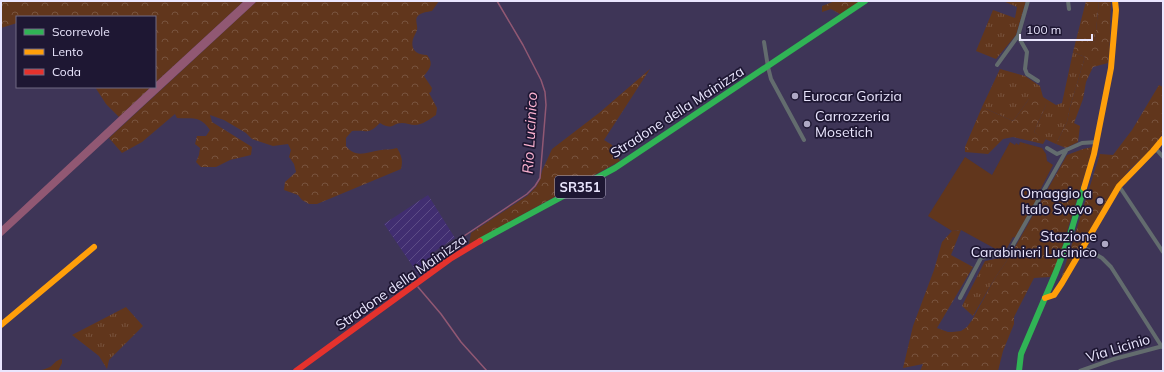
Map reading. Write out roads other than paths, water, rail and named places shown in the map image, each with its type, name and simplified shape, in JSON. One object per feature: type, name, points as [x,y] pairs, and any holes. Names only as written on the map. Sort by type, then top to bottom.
[{"type":"street","name":"Stradone della Mainizza","points":[[296,371],[450,259],[496,232],[615,168],[865,1]]},
{"type":"street","points":[[997,65],[1018,36],[1028,1]]},
{"type":"street","points":[[1068,1],[1069,9]]},
{"type":"street","points":[[1019,371],[1021,354],[1069,238],[1097,142],[1111,68],[1116,10],[1115,1]]},
{"type":"street","points":[[1018,36],[1027,52],[1025,69],[1028,74],[1038,81]]},
{"type":"street","points":[[764,42],[771,79],[804,140]]},
{"type":"street","points":[[1045,298],[1054,295],[1119,186],[1156,149],[1163,139]]},
{"type":"street","points":[[1047,148],[1057,154],[1082,143],[1097,142]]},
{"type":"street","points":[[1156,149],[1163,157]]},
{"type":"street","points":[[960,298],[981,258],[1009,252],[1066,151]]},
{"type":"street","points":[[1119,186],[1163,252]]},
{"type":"street","points":[[1,325],[94,247]]},
{"type":"street","points":[[1083,247],[1102,258],[1111,266],[1162,346]]},
{"type":"street","name":"Via Licinio","points":[[1080,371],[1114,359],[1162,346]]},
{"type":"waterway","name":"Rio Lucinico","points":[[440,252],[527,194],[540,178],[546,105],[545,92],[541,80],[523,45],[497,1]]},
{"type":"waterway","name":"Rio Lucinico","points":[[418,287],[441,314],[461,342],[487,371]]},
{"type":"place","name":"Eurocar Gorizia","points":[[795,96]]},
{"type":"place","name":"Carrozzeria Mosetich","points":[[807,124]]},
{"type":"place","name":"Omaggio a Italo Svevo","points":[[1100,201]]},
{"type":"place","name":"Stazione Carabinieri Lucinico","points":[[1105,244]]}]
